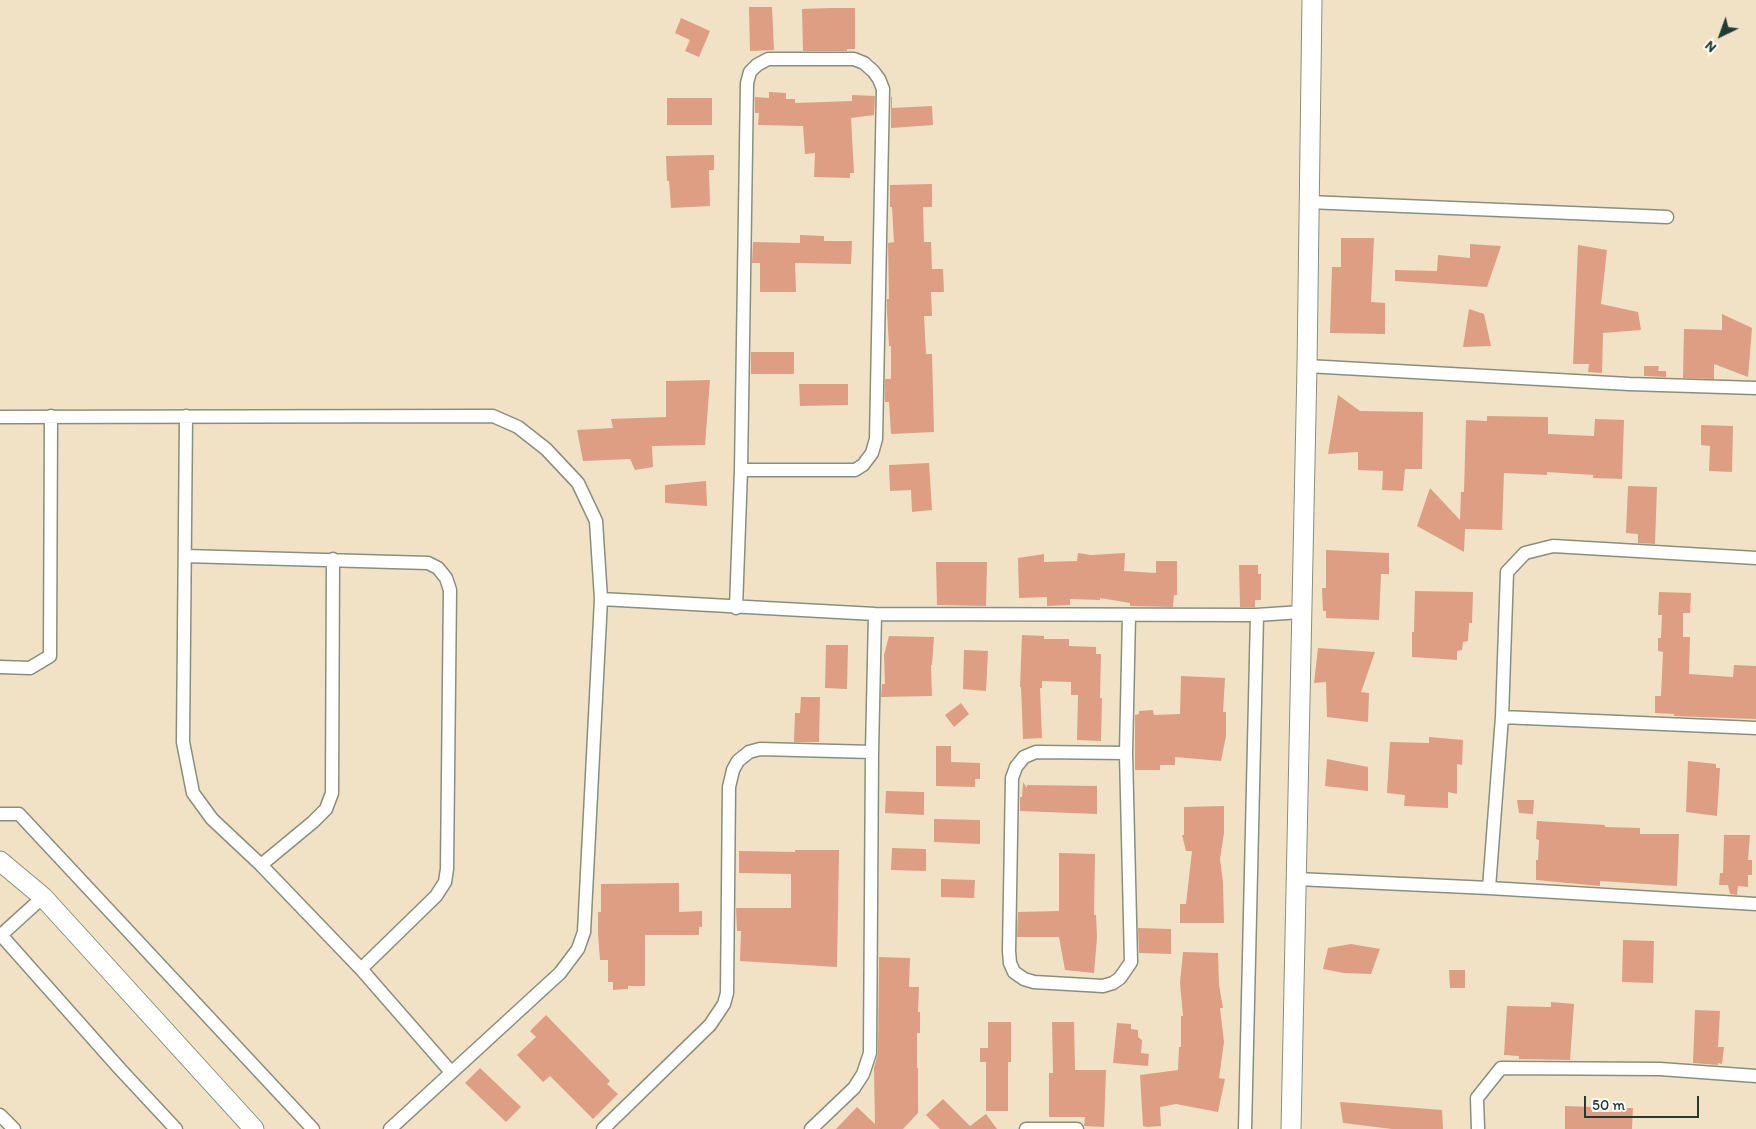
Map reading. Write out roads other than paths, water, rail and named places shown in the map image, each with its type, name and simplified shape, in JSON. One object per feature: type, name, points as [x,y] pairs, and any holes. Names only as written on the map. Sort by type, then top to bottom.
[{"type":"street","points":[[1291,1129],[1307,366],[1312,0]]},
{"type":"street","points":[[736,608],[741,470],[747,83],[750,72],[768,59],[854,59],[873,71],[883,89],[876,440],[872,453],[863,465],[855,470],[741,470]]},
{"type":"street","points":[[1308,202],[1667,217]]},
{"type":"street","points":[[1307,366],[1629,384],[1756,388]]},
{"type":"street","points":[[0,667],[30,668],[50,656],[51,416]]},
{"type":"street","points":[[186,416],[183,742],[193,793],[212,819],[261,865],[361,969],[452,1072]]},
{"type":"street","points":[[0,417],[493,416],[518,427],[546,449],[578,483],[596,521],[601,600],[584,932],[578,949],[560,973],[390,1129]]},
{"type":"street","points":[[1489,888],[1502,716],[1508,572],[1525,553],[1553,546],[1756,558]]},
{"type":"street","points":[[185,556],[428,563],[438,568],[446,578],[450,590],[447,869],[445,882],[436,896],[361,969]]},
{"type":"street","points":[[261,865],[326,809],[332,793],[333,559]]},
{"type":"street","points":[[601,600],[875,614],[1257,615],[1301,612]]},
{"type":"street","points":[[811,1129],[854,1088],[863,1074],[870,1053],[875,614]]},
{"type":"street","points":[[1126,753],[1036,752],[1024,757],[1016,767],[1012,778],[1009,950],[1010,963],[1014,972],[1024,979],[1034,982],[1103,986],[1113,983],[1120,978],[1131,962],[1126,753],[1129,615]]},
{"type":"street","points":[[1245,1129],[1257,615]]},
{"type":"street","points":[[1502,716],[1756,728]]},
{"type":"street","points":[[603,1129],[710,1025],[724,1004],[727,993],[729,787],[733,770],[738,761],[749,752],[760,749],[872,752]]},
{"type":"street","points":[[0,814],[19,814],[313,1129]]},
{"type":"street","points":[[0,861],[43,897],[254,1129]]},
{"type":"street","points":[[1297,879],[1756,904]]},
{"type":"street","points":[[43,897],[1,936],[176,1129]]},
{"type":"street","points":[[1478,1129],[1478,1098],[1501,1068],[1660,1069],[1756,1076]]},
{"type":"street","points":[[0,1115],[14,1129]]},
{"type":"street","points":[[1026,1129],[1077,1129]]}]
